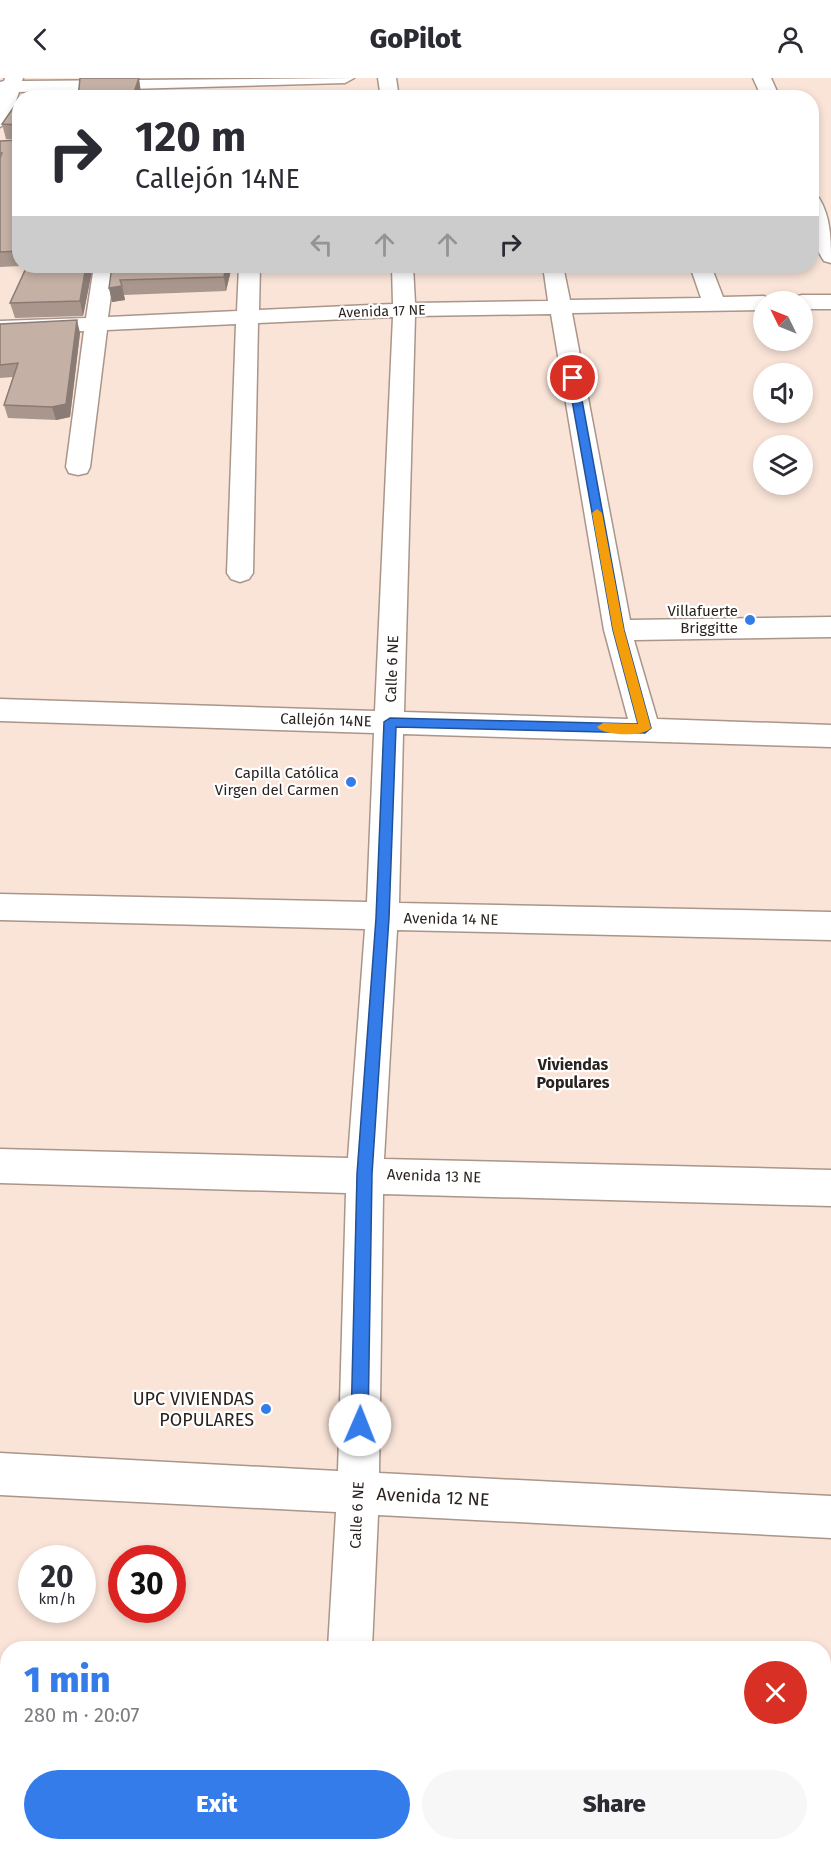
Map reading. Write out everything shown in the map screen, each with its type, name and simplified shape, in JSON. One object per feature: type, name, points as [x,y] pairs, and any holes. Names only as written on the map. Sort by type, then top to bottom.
[{"type":"street","points":[[0,121],[9,84],[345,78]]},
{"type":"street","points":[[819,222],[831,257]]},
{"type":"street","points":[[78,467],[103,273]]},
{"type":"street","points":[[240,573],[249,273]]},
{"type":"street","name":"Calle 6 NE","points":[[350,1641],[358,1493],[365,1174],[382,918],[390,722],[404,310],[402,273]]},
{"type":"street","points":[[554,273],[618,630],[645,728]]},
{"type":"street","points":[[703,273],[714,304]]},
{"type":"street","points":[[813,302],[831,302]]},
{"type":"street","name":"Avenida 17 NE","points":[[0,328],[404,310],[561,309],[753,303]]},
{"type":"street","points":[[618,630],[831,627]]},
{"type":"street","name":"Callejón 14NE","points":[[0,710],[645,728],[831,736]]},
{"type":"street","name":"Avenida 14 NE","points":[[0,907],[382,918],[831,926]]},
{"type":"street","name":"Avenida 13 NE","points":[[0,1166],[831,1188]]},
{"type":"street","name":"Avenida 12 NE","points":[[0,1474],[831,1517]]},
{"type":"building","points":[[80,78],[139,78],[135,90],[79,90]]},
{"type":"building","points":[[12,110],[12,125],[2,124]]},
{"type":"building","points":[[12,140],[12,251],[0,252],[0,158],[2,153],[0,153],[0,141]]},
{"type":"building","points":[[24,273],[85,273],[80,301],[10,303]]},
{"type":"building","points":[[111,273],[225,273],[224,277],[120,280],[122,286],[109,288]]},
{"type":"building","points":[[77,320],[66,404],[52,407],[4,405],[18,363],[0,365],[0,324]]},
{"type":"slow traffic","points":[[597,513],[618,630],[645,728],[603,727]]},
{"type":"place","name":"Villafuerte Briggitte","points":[[750,620]]},
{"type":"place","name":"Capilla Católica Virgen del Carmen","points":[[351,782]]},
{"type":"place","name":"UPC VIVIENDAS POPULARES","points":[[266,1409]]},
{"type":"district","name":"Viviendas Populares","points":[[573,1073]]},
{"type":"route","points":[[360,1425],[365,1174],[382,918],[390,722],[645,728],[618,630],[573,378]]}]
